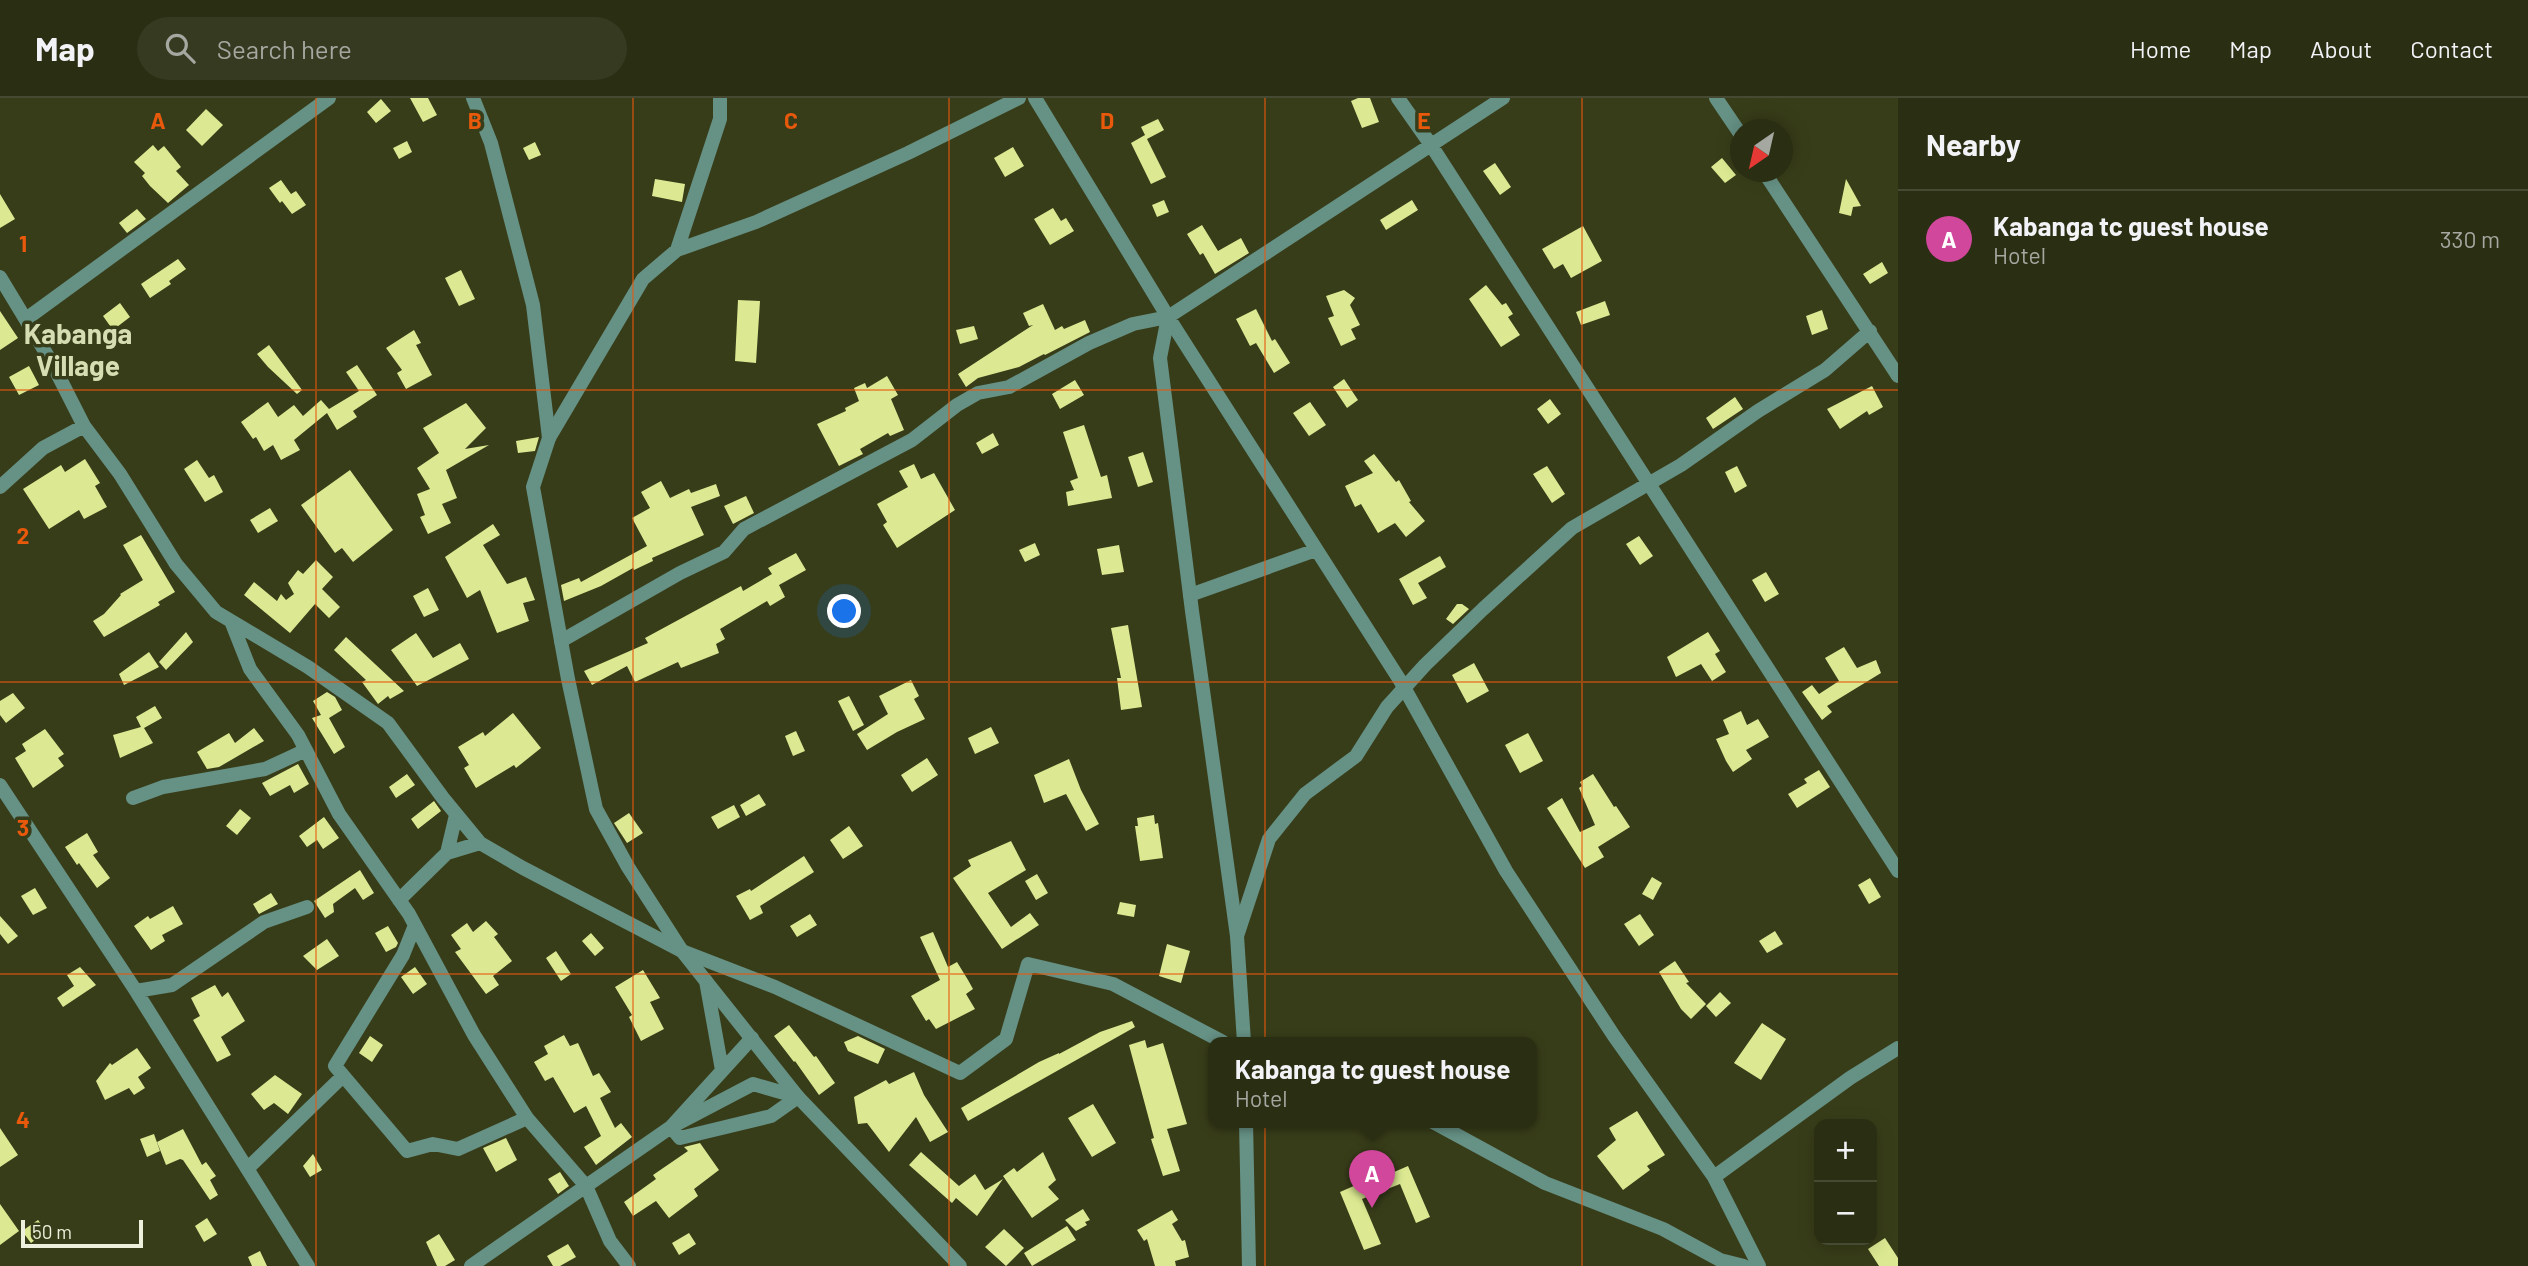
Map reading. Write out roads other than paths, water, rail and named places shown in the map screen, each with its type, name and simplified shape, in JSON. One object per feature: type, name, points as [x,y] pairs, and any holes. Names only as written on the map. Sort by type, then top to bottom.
[{"type":"street","points":[[26,319],[329,98]]},
{"type":"street","points":[[473,98],[491,143],[533,305],[549,438]]},
{"type":"street","points":[[677,250],[720,120],[720,98]]},
{"type":"street","points":[[960,1266],[798,1097],[682,951],[628,867],[596,809],[533,487],[549,438],[643,279],[677,250],[756,222],[908,153],[1019,98]]},
{"type":"street","points":[[1035,98],[1168,317],[1404,688],[1506,871],[1614,1036],[1714,1177],[1759,1266]]},
{"type":"street","points":[[1398,98],[1649,482],[1898,871]]},
{"type":"street","points":[[561,641],[680,573],[724,552],[744,529],[912,440],[957,405],[978,393],[1009,387],[1089,343],[1133,324],[1168,317],[1503,98]]},
{"type":"street","points":[[1716,98],[1730,119]]},
{"type":"street","points":[[1771,182],[1898,376]]},
{"type":"street","points":[[0,277],[84,426],[120,474],[176,564],[216,612],[308,667],[388,723],[480,843],[682,951],[775,987],[960,1073],[1006,1039],[1028,964],[1113,984],[1214,1037]]},
{"type":"street","points":[[1168,317],[1160,358],[1237,936],[1244,1037]]},
{"type":"street","points":[[1237,936],[1269,839],[1305,794],[1356,756],[1387,707],[1483,609],[1572,528],[1681,465],[1758,411],[1825,370],[1870,331]]},
{"type":"street","points":[[0,486],[43,448],[84,426]]},
{"type":"street","points":[[1190,595],[1316,550]]},
{"type":"street","points":[[231,621],[250,669],[298,735],[339,814],[415,925],[474,1035],[527,1118],[586,1186],[610,1241],[629,1266]]},
{"type":"street","points":[[132,798],[163,787],[265,769],[306,750]]},
{"type":"street","points":[[0,785],[136,990],[308,1266]]},
{"type":"street","points":[[447,853],[457,814]]},
{"type":"street","points":[[399,900],[447,853],[480,843]]},
{"type":"street","points":[[136,990],[172,985],[264,922],[307,907]]},
{"type":"street","points":[[415,925],[403,955],[335,1066],[407,1152],[433,1144],[458,1149],[527,1118]]},
{"type":"street","points":[[706,981],[722,1070]]},
{"type":"street","points":[[671,1127],[752,1038]]},
{"type":"street","points":[[1714,1177],[1850,1078],[1898,1048]]},
{"type":"street","points":[[248,1168],[343,1076]]},
{"type":"street","points":[[471,1266],[671,1127],[752,1084],[798,1097]]},
{"type":"street","points":[[671,1127],[680,1138],[771,1116],[798,1097]]},
{"type":"street","points":[[1247,1128],[1251,1264]]},
{"type":"street","points":[[1444,1128],[1545,1183],[1663,1229],[1720,1260],[1744,1266]]},
{"type":"place","name":"Kabanga tc guest house","points":[[1372,1208]]},
{"type":"district","name":"Kabanga Village","points":[[78,350]]}]
